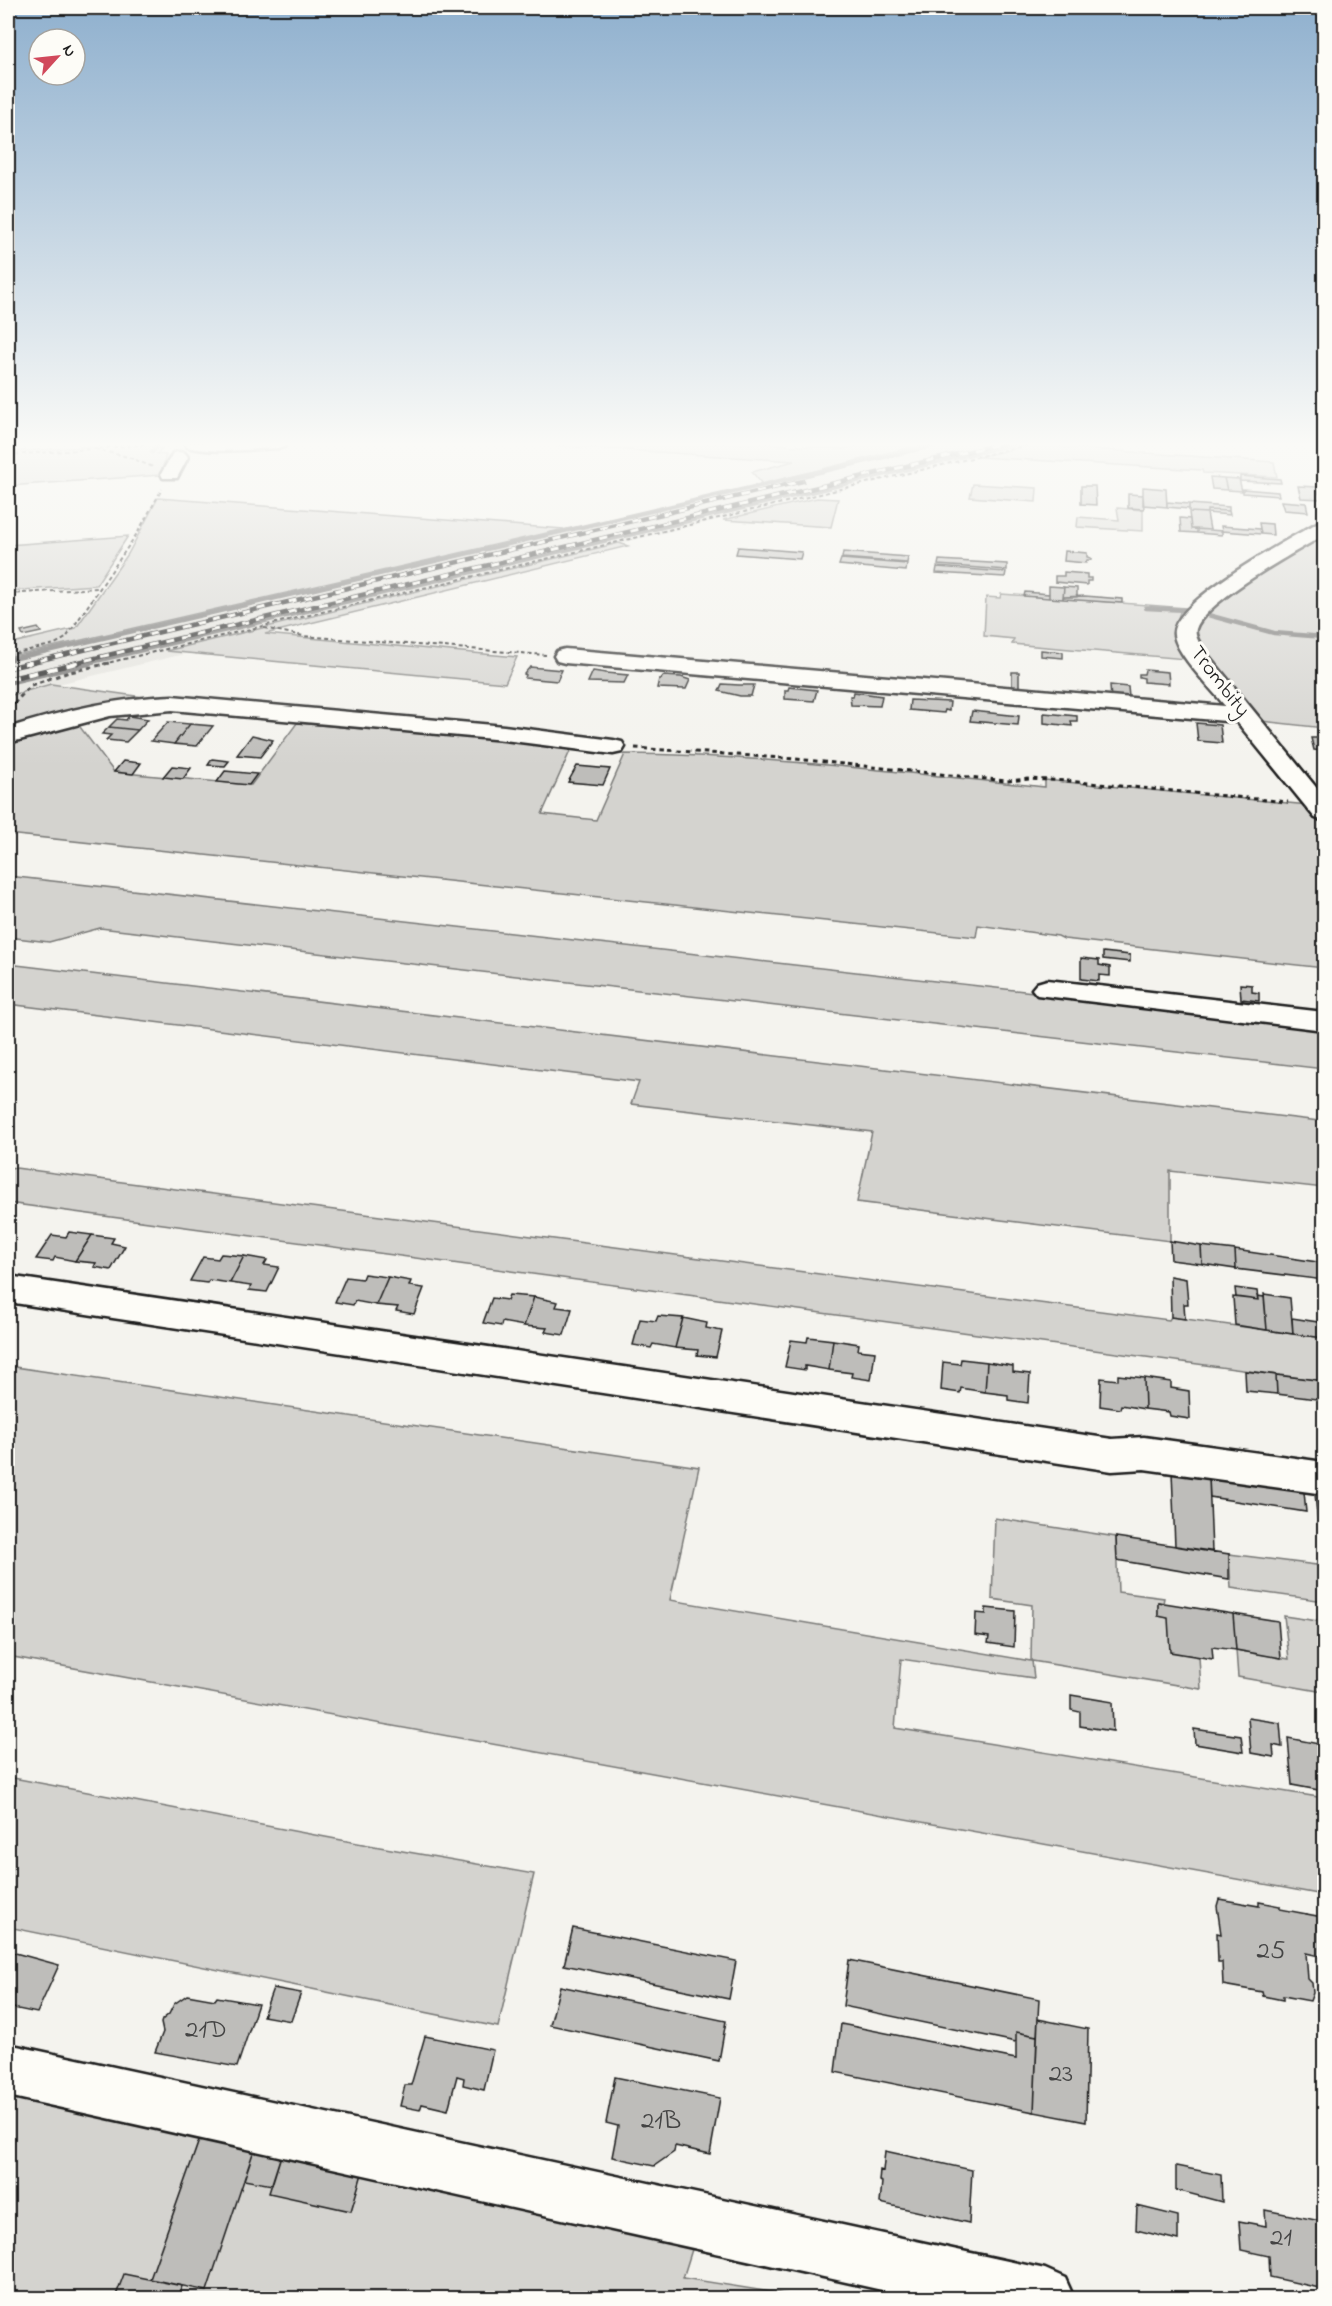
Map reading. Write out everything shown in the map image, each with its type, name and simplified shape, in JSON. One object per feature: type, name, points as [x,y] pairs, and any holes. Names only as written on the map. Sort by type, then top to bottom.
[{"type":"street","name":"Trombity","points":[[1286,551],[1197,609],[1185,629],[1185,637],[1196,655],[1321,808]]},
{"type":"street","points":[[565,656],[1244,715]]},
{"type":"street","points":[[8,735],[138,704],[172,704],[504,733],[613,747]]},
{"type":"street","points":[[1047,989],[1324,1021]]},
{"type":"street","points":[[8,1289],[1100,1453],[1144,1453],[1324,1478]]},
{"type":"street","points":[[8,2070],[1045,2298]]},
{"type":"path","points":[[8,655],[55,644],[68,635],[125,551]]},
{"type":"path","points":[[8,710],[31,685],[66,673],[582,551]]},
{"type":"path","points":[[9,594],[98,588]]},
{"type":"path","points":[[260,627],[303,636],[565,656]]},
{"type":"path","points":[[613,747],[796,759],[1007,782],[1029,779],[1068,781],[1321,808]]},
{"type":"shaded area","points":[[8,551],[118,551],[96,585],[8,591]]},
{"type":"shaded area","points":[[130,551],[470,551],[8,657],[8,644],[76,628]]},
{"type":"shaded area","points":[[471,551],[589,551],[169,651],[184,654],[8,696],[8,644],[76,628],[85,613],[98,609],[145,625]]},
{"type":"shaded area","points":[[587,551],[609,551],[265,634],[517,657],[505,683],[166,651]]},
{"type":"shaded area","points":[[1295,551],[1324,551],[1322,571],[1324,573],[1324,728],[1261,721],[1200,651],[1195,630],[1197,620],[1239,584]]},
{"type":"shaded area","points":[[1001,594],[1187,608],[1180,612],[1174,630],[1186,659],[1012,644],[1014,639],[984,636],[986,597],[1000,598]]},
{"type":"shaded area","points":[[51,684],[150,698],[8,731],[8,696]]},
{"type":"shaded area","points":[[77,723],[114,772],[251,785],[297,723],[362,729],[370,725],[541,742],[571,749],[542,814],[596,820],[625,754],[783,761],[1045,787],[1045,780],[1309,805],[1324,827],[1324,968],[1064,939],[1058,936],[978,925],[976,937],[8,834],[8,740]]},
{"type":"shaded area","points":[[8,876],[1324,1025],[1324,1069],[100,928],[49,942],[8,937]]},
{"type":"shaded area","points":[[8,964],[1319,1121],[1324,1188],[1170,1171],[1170,1241],[857,1202],[872,1132],[631,1104],[639,1082],[8,1004]]},
{"type":"shaded area","points":[[8,1167],[1169,1320],[1171,1317],[1324,1338],[1324,1381],[8,1203]]},
{"type":"shaded area","points":[[8,1366],[699,1467],[670,1600],[1031,1661],[1032,1605],[992,1599],[995,1518],[1116,1537],[1118,1592],[1164,1598],[1163,1603],[1158,1602],[1158,1616],[1168,1618],[1199,1657],[1201,1689],[1032,1661],[1034,1678],[901,1659],[895,1728],[1324,1798],[1324,1895],[8,1656]]},
{"type":"shaded area","points":[[1229,1554],[1324,1566],[1324,1601],[1231,1588]]},
{"type":"shaded area","points":[[1284,1616],[1324,1622],[1324,1692],[1238,1677],[1236,1650],[1289,1659]]},
{"type":"shaded area","points":[[8,1777],[534,1874],[498,2027],[8,1927]]},
{"type":"shaded area","points":[[8,2083],[694,2243],[683,2278],[809,2298],[8,2298]]},
{"type":"building","points":[[737,551],[802,552],[800,559],[736,554]]},
{"type":"building","points":[[1065,551],[1087,553],[1087,557],[1091,560],[1087,560],[1086,563],[1064,561]]},
{"type":"building","points":[[843,552],[908,557],[907,563],[842,558]]},
{"type":"building","points":[[841,559],[907,564],[906,571],[839,565]]},
{"type":"building","points":[[939,560],[1007,564],[1007,570],[938,565]]},
{"type":"building","points":[[937,567],[1006,572],[1005,577],[936,573]]},
{"type":"building","points":[[1064,572],[1087,574],[1087,578],[1091,578],[1091,581],[1087,581],[1087,585],[1055,582],[1055,576],[1064,576]]},
{"type":"building","points":[[1049,586],[1064,587],[1063,599],[1049,598]]},
{"type":"building","points":[[1064,587],[1077,588],[1077,597],[1063,597]]},
{"type":"building","points":[[1025,592],[1049,594],[1049,598],[1024,596]]},
{"type":"building","points":[[1063,597],[1122,599],[1122,603],[1063,599]]},
{"type":"building","points":[[38,628],[41,632],[23,636],[21,632]]},
{"type":"building","points":[[1041,650],[1063,652],[1063,658],[1041,656]]},
{"type":"building","points":[[530,667],[562,670],[557,681],[525,678],[524,674]]},
{"type":"building","points":[[1145,670],[1168,672],[1169,684],[1144,682],[1144,678],[1139,677],[1139,674],[1144,674]]},
{"type":"building","points":[[593,671],[628,675],[624,683],[588,682]]},
{"type":"building","points":[[1012,672],[1019,672],[1019,688],[1012,687]]},
{"type":"building","points":[[663,676],[690,680],[686,689],[657,688],[659,679]]},
{"type":"building","points":[[722,684],[754,685],[751,696],[740,696],[719,691]]},
{"type":"building","points":[[1110,685],[1128,687],[1129,697],[1150,699],[1151,704],[1111,700]]},
{"type":"building","points":[[789,687],[817,690],[814,701],[785,699],[785,690]]},
{"type":"building","points":[[854,692],[882,696],[880,706],[851,705],[850,696],[853,696]]},
{"type":"building","points":[[910,700],[950,702],[949,711],[945,710],[944,713],[909,710]]},
{"type":"building","points":[[972,711],[1019,716],[1018,725],[970,721]]},
{"type":"building","points":[[1044,713],[1077,716],[1077,721],[1071,721],[1072,726],[1044,723]]},
{"type":"building","points":[[129,716],[148,719],[138,730],[109,727],[117,719],[126,720]]},
{"type":"building","points":[[168,722],[190,724],[174,744],[151,741]]},
{"type":"building","points":[[1196,723],[1220,725],[1222,743],[1198,741]]},
{"type":"building","points":[[190,724],[213,726],[197,746],[174,744]]},
{"type":"building","points":[[109,727],[138,730],[126,742],[106,740],[111,735],[102,734]]},
{"type":"building","points":[[252,735],[273,740],[260,757],[237,755]]},
{"type":"building","points":[[1311,738],[1324,738],[1324,751],[1314,750]]},
{"type":"building","points":[[212,759],[229,761],[225,766],[208,765]]},
{"type":"building","points":[[123,761],[141,763],[133,774],[114,772]]},
{"type":"building","points":[[172,766],[191,768],[183,779],[163,777]]},
{"type":"building","points":[[577,766],[610,769],[603,785],[568,782]]},
{"type":"building","points":[[225,771],[257,774],[249,785],[217,782]]},
{"type":"building","points":[[1103,952],[1130,955],[1130,962],[1103,959]]},
{"type":"building","points":[[1081,958],[1099,960],[1099,965],[1110,967],[1110,976],[1099,975],[1099,981],[1081,979]]},
{"type":"building","points":[[1240,984],[1252,985],[1252,992],[1259,993],[1259,1001],[1241,999]]},
{"type":"building","points":[[69,1232],[92,1235],[75,1261],[55,1257],[53,1261],[36,1259],[52,1235],[66,1237]]},
{"type":"building","points":[[92,1235],[114,1238],[111,1243],[125,1246],[111,1270],[94,1267],[96,1263],[75,1261]]},
{"type":"building","points":[[1170,1241],[1201,1246],[1202,1264],[1171,1260]]},
{"type":"building","points":[[1201,1246],[1235,1250],[1236,1269],[1202,1264]]},
{"type":"building","points":[[1235,1250],[1324,1263],[1324,1280],[1236,1269]]},
{"type":"building","points":[[221,1254],[244,1256],[230,1283],[209,1280],[207,1283],[190,1281],[203,1257],[218,1259]]},
{"type":"building","points":[[244,1256],[267,1260],[264,1265],[279,1267],[267,1292],[249,1290],[251,1286],[230,1283]]},
{"type":"building","points":[[364,1274],[388,1277],[376,1305],[355,1301],[353,1305],[335,1302],[346,1277],[362,1279]]},
{"type":"building","points":[[1170,1276],[1186,1279],[1188,1304],[1184,1304],[1185,1319],[1171,1317]]},
{"type":"building","points":[[388,1277],[411,1281],[409,1286],[424,1288],[414,1314],[396,1311],[398,1307],[376,1305]]},
{"type":"building","points":[[1235,1288],[1257,1291],[1258,1300],[1236,1297]]},
{"type":"building","points":[[1264,1294],[1290,1298],[1293,1334],[1267,1330]]},
{"type":"building","points":[[509,1295],[534,1297],[524,1326],[502,1322],[501,1326],[483,1323],[492,1298],[507,1300]]},
{"type":"building","points":[[1257,1296],[1264,1297],[1267,1330],[1235,1325],[1233,1297],[1258,1300]]},
{"type":"building","points":[[534,1297],[558,1302],[556,1307],[572,1309],[564,1335],[545,1332],[547,1328],[524,1326]]},
{"type":"building","points":[[658,1316],[683,1318],[675,1348],[653,1344],[651,1348],[633,1345],[640,1319],[656,1321]]},
{"type":"building","points":[[683,1318],[707,1323],[706,1328],[722,1331],[716,1357],[697,1355],[698,1350],[675,1348]]},
{"type":"building","points":[[1292,1318],[1324,1323],[1324,1338],[1293,1334]]},
{"type":"building","points":[[808,1337],[833,1340],[829,1370],[805,1366],[805,1370],[785,1367],[791,1340],[807,1342]]},
{"type":"building","points":[[833,1340],[859,1344],[858,1350],[875,1352],[871,1380],[851,1377],[852,1373],[829,1370]]},
{"type":"building","points":[[961,1359],[987,1362],[985,1392],[961,1388],[960,1393],[941,1390],[943,1362],[960,1364]]},
{"type":"building","points":[[987,1362],[1013,1366],[1013,1372],[1030,1374],[1028,1403],[1008,1400],[1008,1395],[985,1392]]},
{"type":"building","points":[[1245,1371],[1276,1375],[1277,1394],[1246,1391]]},
{"type":"building","points":[[1118,1375],[1144,1378],[1145,1409],[1121,1405],[1120,1409],[1100,1406],[1101,1378],[1118,1380]]},
{"type":"building","points":[[1276,1375],[1324,1381],[1324,1400],[1277,1394]]},
{"type":"building","points":[[1144,1378],[1171,1382],[1171,1388],[1189,1391],[1190,1419],[1170,1416],[1169,1412],[1145,1409]]},
{"type":"building","points":[[1172,1472],[1209,1478],[1212,1552],[1175,1546]]},
{"type":"building","points":[[1209,1478],[1304,1492],[1306,1512],[1210,1497]]},
{"type":"building","points":[[1315,1494],[1324,1495],[1324,1533],[1319,1532]]},
{"type":"building","points":[[1116,1537],[1229,1554],[1229,1579],[1117,1560]]},
{"type":"building","points":[[1158,1602],[1233,1614],[1236,1650],[1212,1647],[1213,1659],[1170,1652],[1168,1618],[1158,1616]]},
{"type":"building","points":[[986,1608],[1015,1611],[1014,1647],[988,1643],[989,1637],[975,1635],[976,1613],[986,1614]]},
{"type":"building","points":[[1233,1614],[1278,1621],[1281,1658],[1236,1650]]},
{"type":"building","points":[[1071,1695],[1112,1702],[1113,1731],[1080,1726],[1080,1712],[1071,1710]]},
{"type":"building","points":[[1248,1718],[1280,1723],[1282,1747],[1273,1745],[1274,1757],[1251,1753]]},
{"type":"building","points":[[1194,1729],[1241,1736],[1243,1752],[1195,1744]]},
{"type":"building","points":[[1288,1738],[1324,1745],[1324,1791],[1292,1785]]},
{"type":"building","points":[[1219,1899],[1259,1906],[1259,1902],[1280,1906],[1280,1909],[1322,1917],[1324,1957],[1306,1953],[1308,1979],[1312,1983],[1313,1993],[1310,2001],[1283,1996],[1283,2000],[1263,1996],[1262,1992],[1223,1985],[1222,1962],[1218,1962],[1217,1933],[1221,1934],[1217,1906]]},
{"type":"building","points":[[573,1928],[736,1961],[729,1999],[564,1965]]},
{"type":"building","points":[[8,1951],[59,1965],[37,2013],[8,2007]]},
{"type":"building","points":[[849,1960],[1039,1999],[1037,2036],[1016,2032],[1016,2042],[843,2006]]},
{"type":"building","points":[[560,1986],[726,2021],[719,2061],[550,2025]]},
{"type":"building","points":[[273,1988],[301,1993],[291,2021],[263,2016]]},
{"type":"building","points":[[187,1995],[258,2004],[237,2067],[155,2052],[163,2032],[162,2020],[169,2014],[174,2004]]},
{"type":"building","points":[[1038,2019],[1088,2029],[1086,2122],[1034,2112]]},
{"type":"building","points":[[841,2024],[1016,2059],[1016,2032],[1037,2036],[1034,2112],[835,2072]]},
{"type":"building","points":[[425,2036],[493,2050],[484,2090],[463,2085],[464,2078],[457,2076],[448,2110],[422,2104],[420,2110],[400,2106],[405,2085],[411,2085]]},
{"type":"building","points":[[615,2077],[720,2098],[710,2154],[675,2146],[674,2152],[654,2166],[612,2157],[618,2126],[606,2123]]},
{"type":"building","points":[[202,2132],[256,2144],[207,2291],[150,2279]]},
{"type":"building","points":[[256,2144],[283,2149],[272,2185],[244,2180]]},
{"type":"building","points":[[283,2149],[364,2167],[351,2211],[269,2193]]},
{"type":"building","points":[[885,2151],[972,2170],[969,2223],[880,2203],[882,2182],[879,2181],[880,2170],[883,2171]]},
{"type":"building","points":[[1176,2166],[1221,2175],[1222,2202],[1176,2190]]},
{"type":"building","points":[[1137,2206],[1178,2216],[1178,2240],[1136,2230]]},
{"type":"building","points":[[1265,2210],[1321,2221],[1324,2289],[1270,2277],[1269,2256],[1241,2250],[1239,2221],[1266,2226]]},
{"type":"building","points":[[124,2274],[182,2286],[178,2298],[115,2298]]},
{"type":"waterway","points":[[8,660],[480,551]]},
{"type":"waterway","points":[[83,664],[562,551]]},
{"type":"waterway","points":[[1146,608],[1186,610]]},
{"type":"waterway","points":[[1208,615],[1274,633],[1324,637]]},
{"type":"waterway","points":[[8,682],[89,663]]},
{"type":"railway","points":[[24,664],[507,551]]},
{"type":"railway","points":[[70,664],[549,551]]},
{"type":"railway","points":[[8,668],[30,663]]},
{"type":"railway","points":[[8,679],[77,663]]}]
